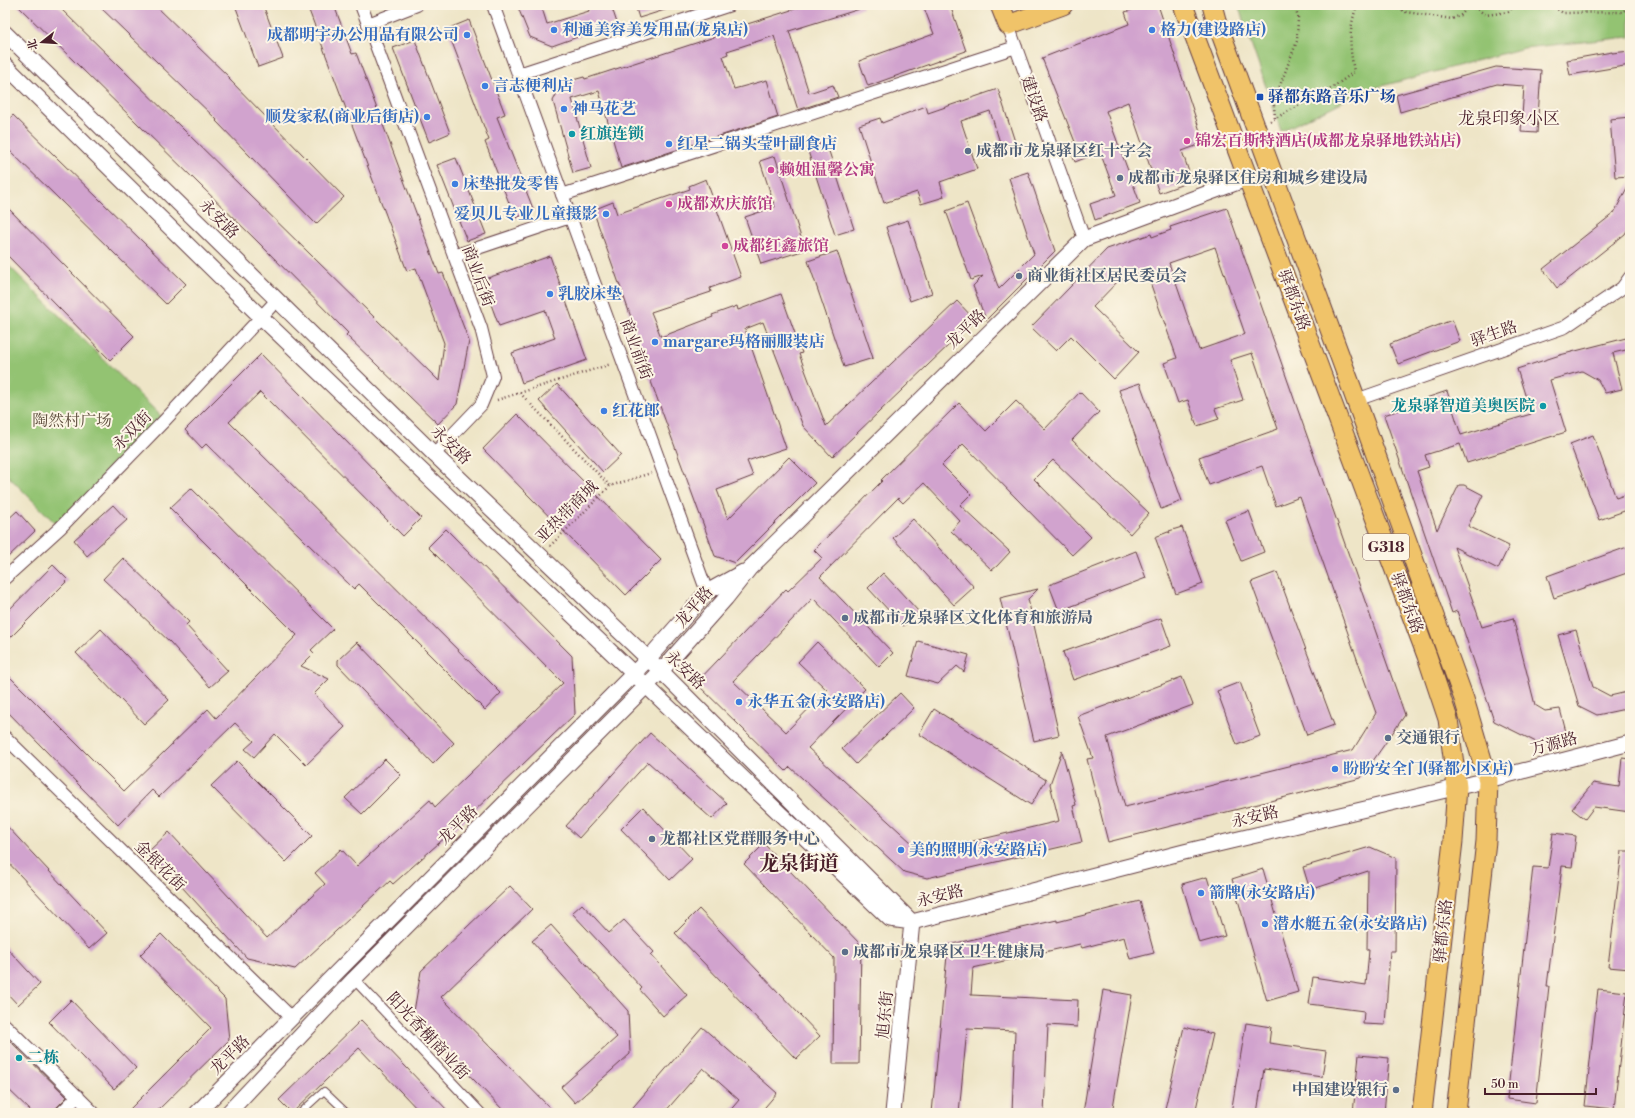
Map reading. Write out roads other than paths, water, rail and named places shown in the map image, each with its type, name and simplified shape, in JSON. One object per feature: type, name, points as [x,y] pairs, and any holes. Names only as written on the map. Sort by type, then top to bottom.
[{"type":"highway","name":"建设路","points":[[1000,5],[1008,25]]},
{"type":"highway","points":[[1008,25],[1063,5]]},
{"type":"highway","name":"驿都东路","points":[[1183,5],[1427,656],[1448,719],[1457,787],[1453,841],[1422,1113]]},
{"type":"highway","name":"驿都东路","points":[[1212,5],[1216,20],[1464,699],[1488,780],[1486,841],[1456,1113]]},
{"type":"street","name":"商业后街","points":[[361,5],[481,328],[493,376],[481,405],[434,454]]},
{"type":"street","points":[[368,24],[417,5]]},
{"type":"street","name":"商业前街","points":[[493,5],[707,592]]},
{"type":"street","points":[[519,74],[728,5]]},
{"type":"street","name":"建设路","points":[[1008,25],[1084,239]]},
{"type":"street","name":"永安路","points":[[5,33],[276,301],[661,671],[912,922],[1184,852],[1488,780]]},
{"type":"street","points":[[562,195],[1016,47]]},
{"type":"street","points":[[5,65],[261,317],[890,919],[912,922]]},
{"type":"street","name":"龙平路","points":[[228,1113],[354,979],[647,686],[726,598],[749,569],[1084,239],[1249,178]]},
{"type":"street","points":[[454,256],[570,217]]},
{"type":"street","name":"驿生路","points":[[1356,400],[1565,327],[1622,288],[1630,277]]},
{"type":"street","name":"永双街","points":[[5,578],[60,528],[160,426],[276,301]]},
{"type":"street","name":"龙平路","points":[[197,1113],[634,674],[707,592],[749,569]]},
{"type":"street","name":"金银花街","points":[[5,737],[292,1018]]},
{"type":"street","name":"万源路","points":[[1488,780],[1630,743]]},
{"type":"street","name":"旭东街","points":[[893,1113],[912,922]]},
{"type":"street","name":"阳光香榭商业街","points":[[354,979],[481,1113]]},
{"type":"street","points":[[5,1025],[94,1113]]},
{"type":"street","points":[[60,1113],[78,1096]]},
{"type":"lane","points":[[300,1113],[324,1091],[347,1113]]},
{"type":"place","name":"利通美容美发用品(龙泉店)","points":[[554,30]]},
{"type":"place","name":"格力(建设路店)","points":[[1152,30]]},
{"type":"place","name":"成都明宇办公用品有限公司","points":[[467,35]]},
{"type":"place","name":"言志便利店","points":[[485,86]]},
{"type":"place","name":"驿都东路音乐广场","points":[[1260,97]]},
{"type":"place","name":"神马花艺","points":[[564,109]]},
{"type":"place","name":"顺发家私(商业后街店)","points":[[427,117]]},
{"type":"place","name":"红旗连锁","points":[[572,134]]},
{"type":"place","name":"锦宏百斯特酒店(成都龙泉驿地铁站店)","points":[[1187,141]]},
{"type":"place","name":"红星二锅头莹叶副食店","points":[[669,144]]},
{"type":"place","name":"成都市龙泉驿区红十字会","points":[[968,151]]},
{"type":"place","name":"赖姐温馨公寓","points":[[771,170]]},
{"type":"place","name":"成都市龙泉驿区住房和城乡建设局","points":[[1120,178]]},
{"type":"place","name":"床垫批发零售","points":[[455,184]]},
{"type":"place","name":"成都欢庆旅馆","points":[[669,204]]},
{"type":"place","name":"爱贝儿专业儿童摄影","points":[[606,214]]},
{"type":"place","name":"成都红鑫旅馆","points":[[725,246]]},
{"type":"place","name":"商业街社区居民委员会","points":[[1019,276]]},
{"type":"place","name":"乳胶床垫","points":[[550,294]]},
{"type":"place","name":"margare玛格丽服装店","points":[[655,342]]},
{"type":"place","name":"龙泉驿智道美奥医院","points":[[1543,406]]},
{"type":"place","name":"红花郎","points":[[604,411]]},
{"type":"place","name":"成都市龙泉驿区文化体育和旅游局","points":[[845,618]]},
{"type":"place","name":"永华五金(永安路店)","points":[[739,702]]},
{"type":"place","name":"交通银行","points":[[1388,738]]},
{"type":"place","name":"盼盼安全门(驿都小区店)","points":[[1335,769]]},
{"type":"place","name":"龙都社区党群服务中心","points":[[652,839]]},
{"type":"place","name":"美的照明(永安路店)","points":[[901,850]]},
{"type":"place","name":"箭牌(永安路店)","points":[[1201,893]]},
{"type":"place","name":"潜水艇五金(永安路店)","points":[[1265,924]]},
{"type":"place","name":"成都市龙泉驿区卫生健康局","points":[[845,952]]},
{"type":"place","name":"二栋","points":[[19,1058]]},
{"type":"place","name":"中国建设银行","points":[[1396,1090]]},
{"type":"district","name":"龙泉印象小区","points":[[1509,119]]},
{"type":"district","name":"龙泉街道","points":[[799,864]]},
{"type":"park label","name":"陶然村广场","points":[[72,421]]}]
